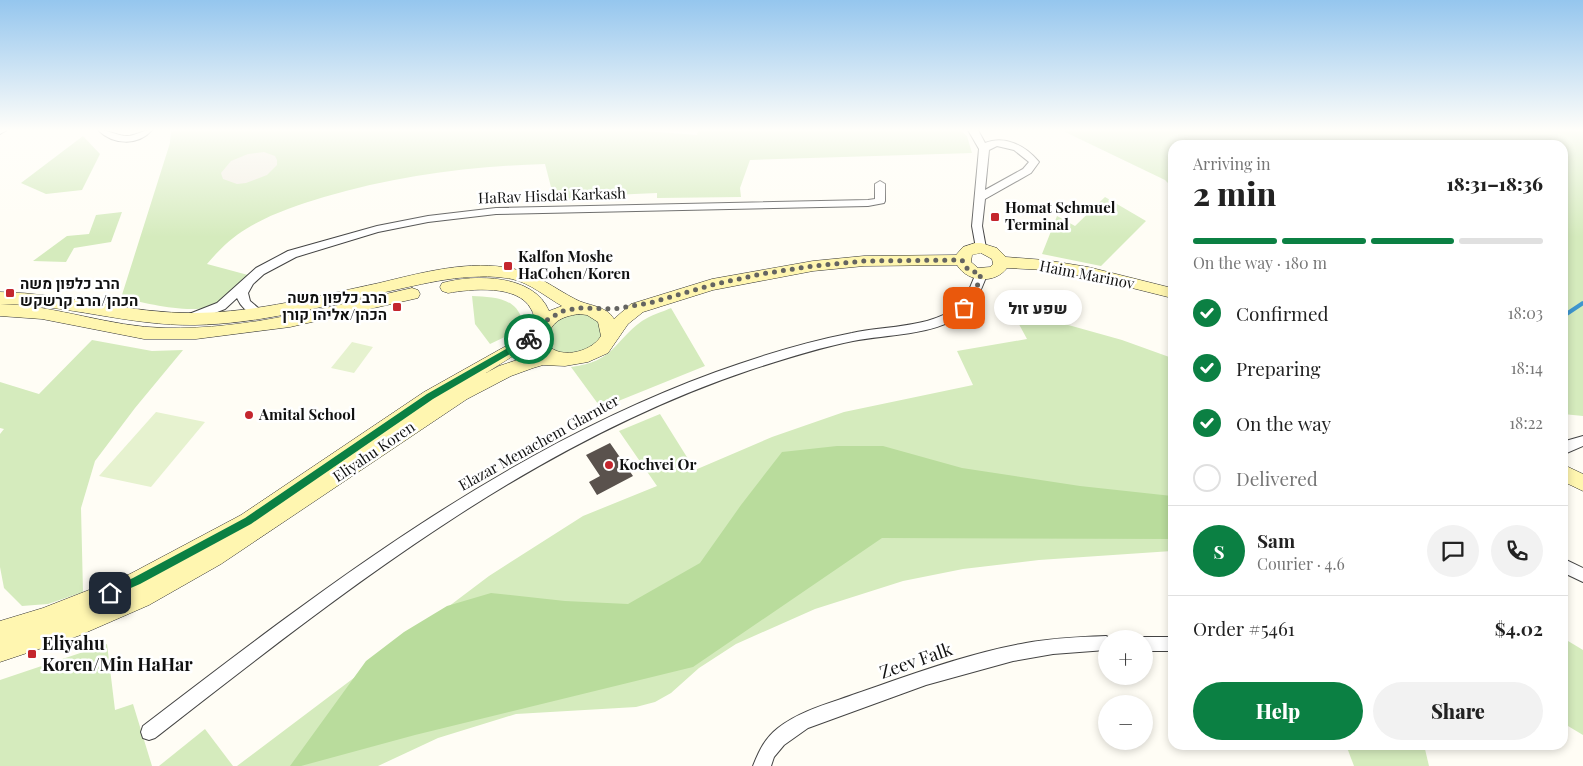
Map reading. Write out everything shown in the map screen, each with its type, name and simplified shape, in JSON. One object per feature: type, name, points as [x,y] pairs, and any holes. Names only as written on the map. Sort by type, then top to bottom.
[{"type":"street","points":[[981,248],[977,226],[983,166]]},
{"type":"street","points":[[980,197],[1027,171],[1031,166]]},
{"type":"street","name":"HaRav Hisdai Karkash","points":[[184,320],[221,306],[250,280],[275,262],[311,247],[376,229],[428,219],[496,211],[868,204],[880,201],[880,184]]},
{"type":"street","points":[[981,248],[995,253],[1001,262],[996,271],[981,274],[968,270],[962,260],[968,251],[981,248]]},
{"type":"street","points":[[541,328],[555,314],[585,309],[614,309],[650,303],[721,283],[813,266],[864,261],[962,260]]},
{"type":"street","name":"Haim Marinov","points":[[1001,262],[1070,270],[1131,282],[1168,292]]},
{"type":"street","points":[[0,298],[45,299],[158,318],[184,320],[228,317],[433,277],[488,271],[513,274],[533,280],[559,298],[606,319],[610,334],[606,341]]},
{"type":"street","name":"Elazar Menachem Glarnter","points":[[149,732],[293,621],[410,537],[473,496],[561,446],[645,405],[739,368],[826,343],[927,324],[954,315],[964,308],[976,290],[981,274]]},
{"type":"street","points":[[250,280],[242,291],[243,300],[248,307],[257,312]]},
{"type":"street","points":[[0,310],[53,315],[146,332],[190,333],[271,324],[433,289],[483,284],[512,288],[534,300],[543,315],[537,338],[542,350],[556,359],[565,360],[589,356],[599,350],[628,314],[650,303]]},
{"type":"street","name":"Eliyahu Koren","points":[[0,630],[44,618],[110,593],[152,573],[248,521],[430,397],[512,350],[541,328]]},
{"type":"street","name":"Eliyahu Koren","points":[[0,651],[78,626],[142,598],[214,558],[461,394],[505,371],[530,362],[565,360]]},
{"type":"street","points":[[1568,446],[1583,441]]},
{"type":"street","points":[[1568,475],[1583,483]]},
{"type":"street","points":[[1568,567],[1583,575]]},
{"type":"street","name":"Zeev Falk","points":[[762,766],[764,758],[774,742],[786,730],[804,722],[936,674],[1002,655],[1047,647],[1098,644]]},
{"type":"street","points":[[1153,644],[1168,644]]},
{"type":"green space","points":[[44,166],[94,166],[82,190],[46,194],[21,183]]},
{"type":"green space","points":[[163,166],[507,166],[433,173],[378,183],[324,197],[274,214],[240,233],[225,245],[207,264],[248,275],[232,294],[221,303],[211,307],[199,309],[172,308],[121,298]]},
{"type":"green space","points":[[545,166],[748,166],[740,188],[741,197],[657,198],[657,193],[590,196],[588,200],[547,200],[551,187]]},
{"type":"green space","points":[[1135,166],[1168,166],[1168,183]]},
{"type":"green space","points":[[1568,166],[1583,166],[1583,416],[1568,414]]},
{"type":"green space","points":[[1105,197],[1146,221],[1101,266],[1042,254],[1057,216],[1075,226]]},
{"type":"green space","points":[[122,212],[111,242],[74,248],[66,262],[33,261],[67,236],[89,234],[96,215]]},
{"type":"green space","points":[[472,296],[495,298],[514,307],[519,312],[522,320],[515,332],[490,344],[475,324]]},
{"type":"green space","points":[[671,308],[705,366],[601,408],[571,367],[605,356],[642,321]]},
{"type":"green space","points":[[584,313],[599,321],[603,332],[600,341],[592,348],[568,354],[548,348],[545,339],[552,323],[565,316]]},
{"type":"green space","points":[[1015,317],[1054,321],[1122,340],[1168,357],[1168,551],[1039,560],[963,569],[903,581],[815,609],[736,644],[699,668],[671,693],[655,702],[636,707],[516,714],[438,738],[378,766],[237,766],[489,576],[583,516],[657,486],[619,431],[660,414],[695,470],[772,437],[844,412],[973,385],[957,351],[1027,339]]},
{"type":"green space","points":[[92,340],[152,351],[183,350],[135,408],[95,461],[81,508],[83,592],[48,604],[22,606],[4,588],[0,567],[0,434],[4,429],[0,428],[0,382],[39,394]]},
{"type":"green space","points":[[352,342],[373,347],[354,373],[331,368]]},
{"type":"green space","points":[[156,412],[205,422],[151,487],[99,476]]},
{"type":"green space","points":[[837,446],[883,446],[962,468],[1080,486],[1168,496],[1168,539],[882,538],[693,667],[415,735],[301,766],[290,766],[366,661],[404,632],[447,606],[491,593],[565,601],[628,604],[700,563],[782,452]]},
{"type":"green space","points":[[1568,641],[1583,650],[1583,735],[1568,726]]},
{"type":"green space","points":[[107,644],[115,710],[133,704],[152,766],[0,766],[0,680]]},
{"type":"green space","points":[[205,729],[233,766],[159,766]]},
{"type":"green space","points":[[1348,750],[1425,750],[1429,766],[1354,766]]},
{"type":"shaded area","points":[[227,166],[276,166],[267,175],[246,183],[237,184],[223,179],[221,173]]},
{"type":"building","name":"Kochvei Or","points":[[610,443],[633,476],[597,495],[589,482],[600,476],[586,455]]},
{"type":"waterway","points":[[1568,313],[1583,303]]},
{"type":"way so far","points":[[529,339],[555,314],[571,309],[603,310],[627,307],[650,303],[712,285],[761,274],[864,261],[962,260],[968,270],[981,274],[976,290],[964,308]]},
{"type":"place","name":"Homat Schmuel Terminal","points":[[995,217]]},
{"type":"place","name":"Kalfon Moshe HaCohen/Koren","points":[[508,266]]},
{"type":"place","name":"הרב כלפון משה הכהן/הרב קרשקש","points":[[10,293]]},
{"type":"place","name":"הרב כלפון משה הכהן/אליהו קורן","points":[[397,307]]},
{"type":"place","name":"שפע זול","points":[[964,308]]},
{"type":"place","name":"Amital School","points":[[249,415]]},
{"type":"place","name":"Kochvei Or","points":[[609,465]]},
{"type":"place","name":"Eliyahu Koren/Min HaHar","points":[[32,654]]},
{"type":"route","points":[[110,593],[137,581],[248,521],[430,397],[529,339]]}]
